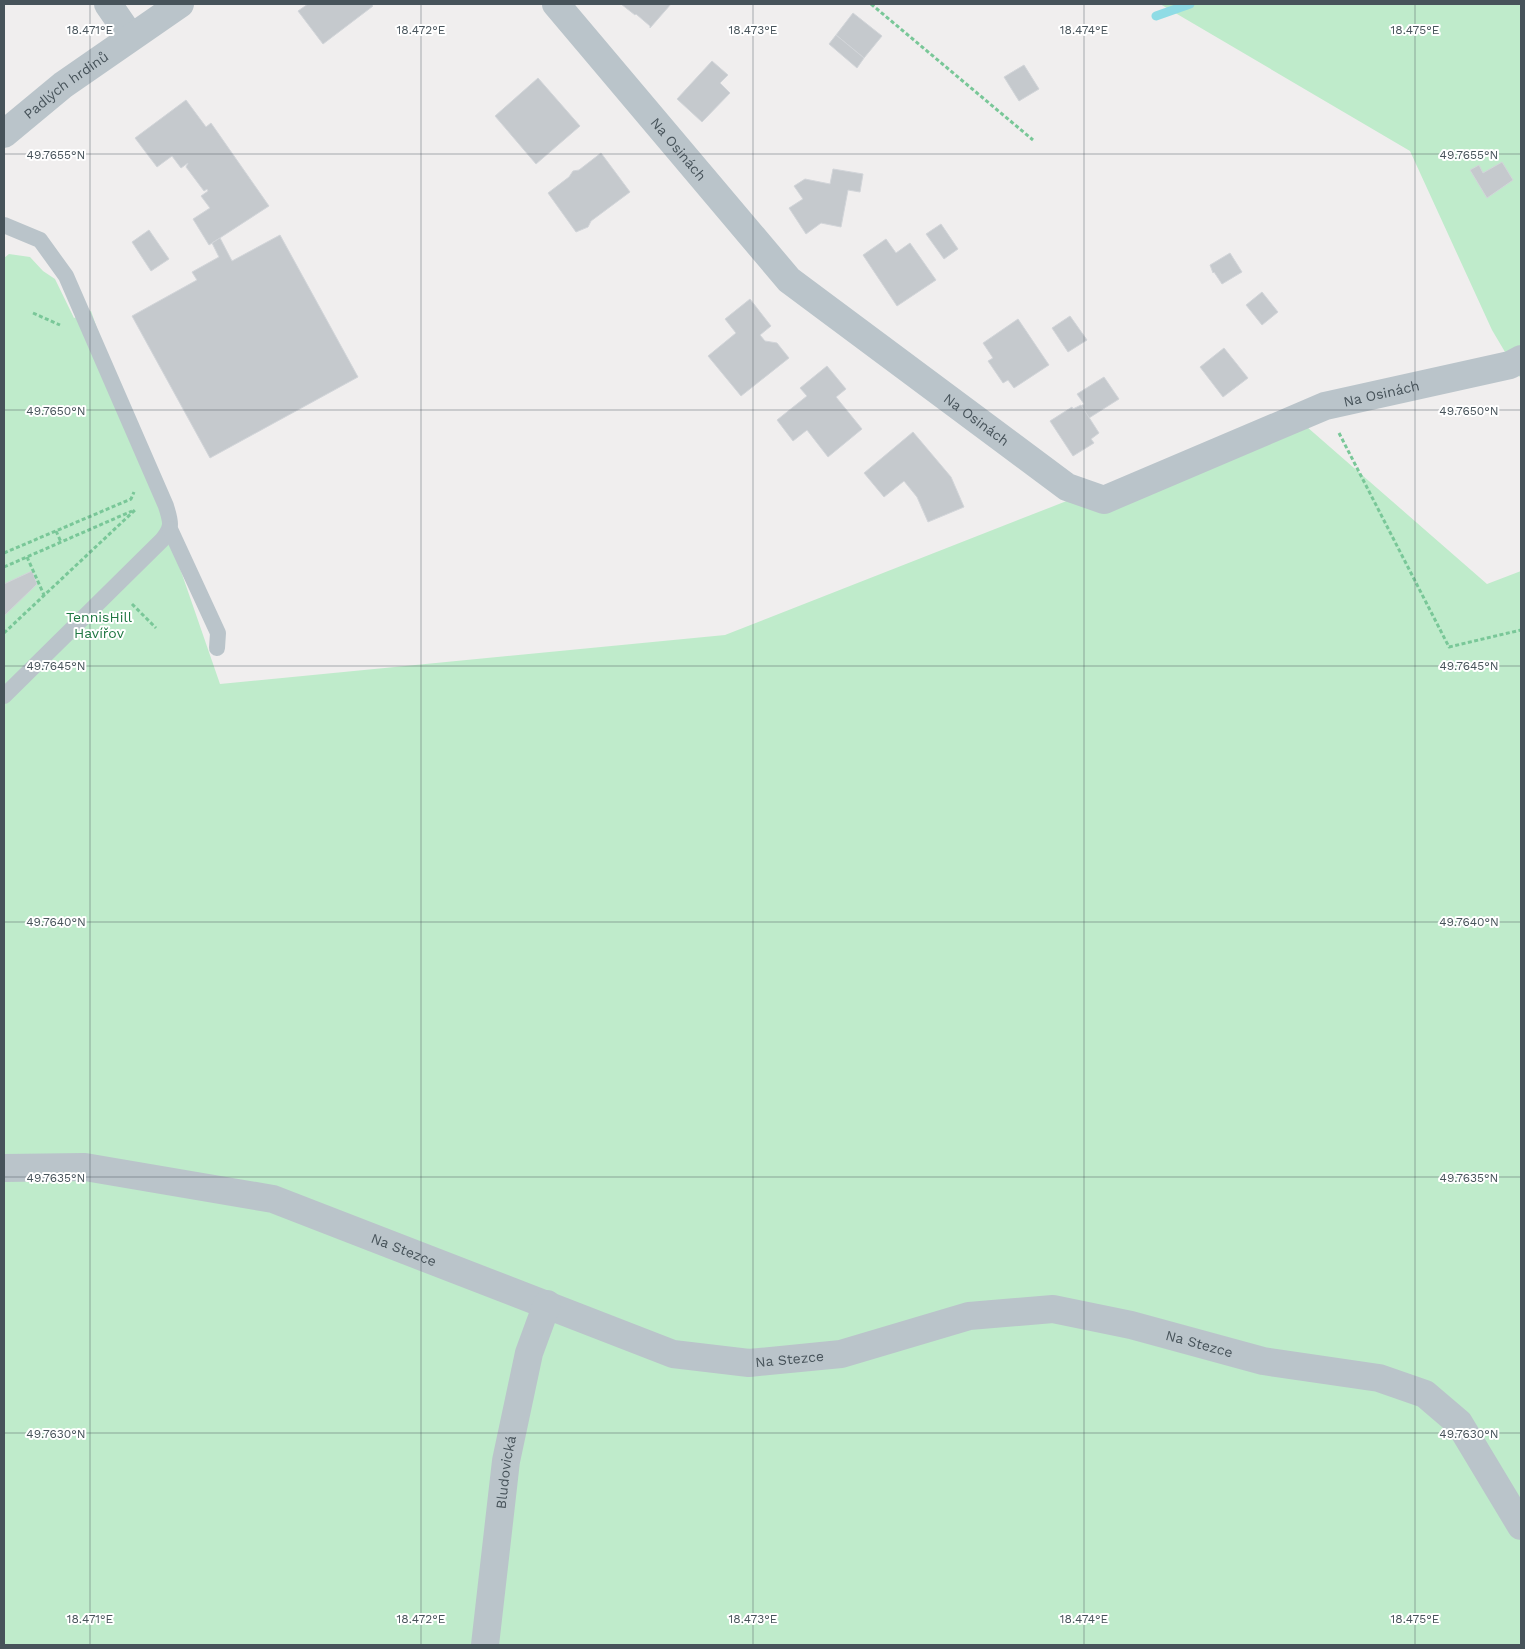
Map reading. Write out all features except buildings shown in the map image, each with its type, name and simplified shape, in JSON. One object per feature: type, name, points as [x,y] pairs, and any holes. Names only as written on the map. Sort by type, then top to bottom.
[{"type":"street","points":[[108,4],[130,36]]},
{"type":"street","name":"Padlých hrdinů","points":[[4,134],[63,85],[130,36],[180,4]]},
{"type":"street","name":"Na Osinách","points":[[556,4],[789,280],[1067,487],[1104,500],[1325,406],[1510,365],[1521,359]]},
{"type":"street","name":"Na Stezce","points":[[4,1168],[84,1167],[273,1199],[673,1354],[749,1363],[841,1354],[969,1316],[1053,1309],[1131,1325],[1263,1361],[1379,1378],[1425,1394],[1459,1423],[1521,1526]]},
{"type":"street","name":"Bludovická","points":[[486,1645],[506,1461],[530,1353],[547,1304]]},
{"type":"lane","points":[[4,224],[40,240],[66,276],[166,506],[170,529],[218,633],[217,648]]},
{"type":"lane","points":[[4,696],[170,529]]},
{"type":"path","points":[[871,4],[1033,140]]},
{"type":"path","points":[[33,312],[58,324],[65,330]]},
{"type":"path","points":[[1325,406],[1450,647],[1521,630]]},
{"type":"path","points":[[4,553],[131,499],[136,486]]},
{"type":"path","points":[[4,567],[135,510],[4,633]]},
{"type":"path","points":[[56,531],[61,542]]},
{"type":"path","points":[[27,557],[44,595]]},
{"type":"path","points":[[115,586],[156,628]]},
{"type":"green space","points":[[1160,4],[1521,4],[1521,379],[1492,330],[1410,151]]},
{"type":"green space","name":"TennisHill Havířov","points":[[9,254],[30,257],[43,271],[55,279],[74,318],[91,311],[220,684],[725,635],[1291,413],[1487,584],[1521,571],[1521,1645],[4,1645],[4,258]]},
{"type":"waterway","points":[[1156,16],[1190,4]]}]
